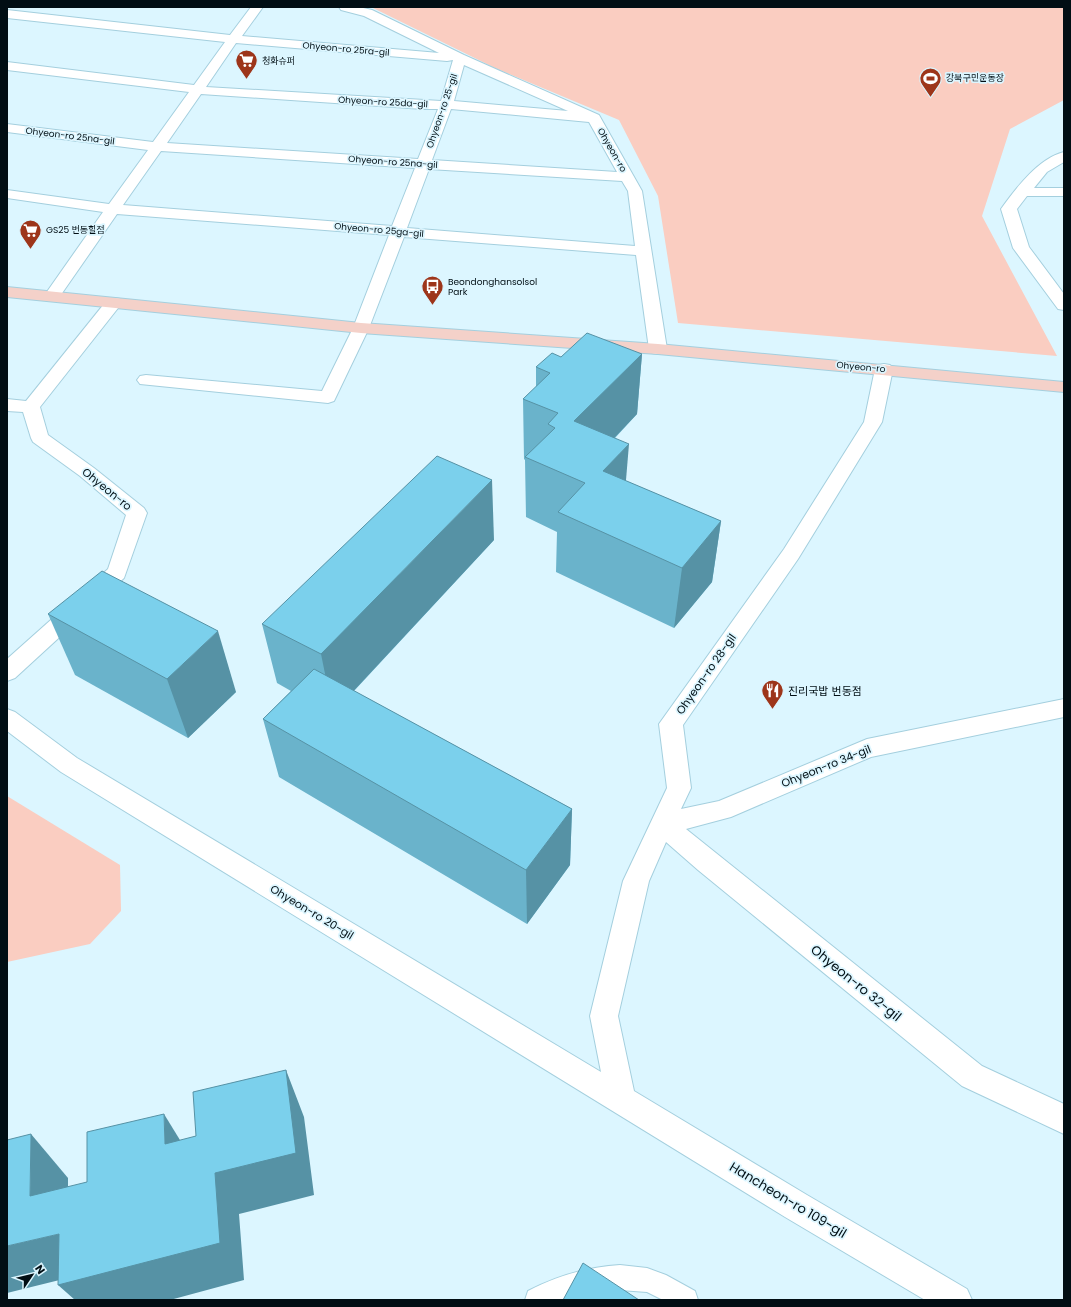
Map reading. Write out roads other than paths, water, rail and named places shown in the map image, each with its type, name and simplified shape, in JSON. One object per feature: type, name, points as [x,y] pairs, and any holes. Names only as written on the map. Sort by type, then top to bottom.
[{"type":"street","points":[[52,296],[113,208],[158,147],[232,39],[257,7]]},
{"type":"street","points":[[345,7],[368,13],[460,58]]},
{"type":"street","name":"Ohyeon-ro 25ra-gil","points":[[7,14],[232,39],[460,58]]},
{"type":"street","name":"Ohyeon-ro 25-gil","points":[[361,328],[446,105],[460,58]]},
{"type":"street","name":"Ohyeon-ro","points":[[460,58],[594,118],[635,191],[658,349]]},
{"type":"street","name":"Ohyeon-ro 25da-gil","points":[[7,66],[197,90],[423,105],[463,105],[594,118]]},
{"type":"street","name":"Ohyeon-ro 25na-gil","points":[[7,128],[158,147],[628,177]]},
{"type":"street","points":[[1064,156],[1042,169],[1009,209],[1021,248],[1064,305]]},
{"type":"street","points":[[1023,192],[1064,192]]},
{"type":"street","name":"Ohyeon-ro 25ga-gil","points":[[7,194],[113,208],[644,251]]},
{"type":"street","name":"Ohyeon-ro","points":[[7,292],[361,328],[658,349],[1064,386]]},
{"type":"street","points":[[7,405],[31,407],[114,303]]},
{"type":"street","points":[[146,380],[328,397],[361,328]]},
{"type":"street","name":"Ohyeon-ro 28-gil","points":[[621,1100],[604,1016],[636,881],[679,788],[671,724],[791,554],[873,422],[884,369]]},
{"type":"street","name":"Ohyeon-ro","points":[[7,672],[117,573],[137,513],[87,472],[40,438],[31,407]]},
{"type":"street","name":"Ohyeon-ro 34-gil","points":[[663,824],[722,810],[867,748],[1064,708]]},
{"type":"street","name":"Ohyeon-ro 20-gil","points":[[7,718],[69,765],[621,1100]]},
{"type":"street","name":"Ohyeon-ro 32-gil","points":[[663,824],[707,862],[972,1076],[1064,1119]]},
{"type":"street","name":"Hancheon-ro 109-gil","points":[[621,1100],[956,1300]]},
{"type":"lane","points":[[537,1300],[549,1293],[602,1278],[648,1280],[669,1289],[686,1300]]},
{"type":"place","name":"청화슈퍼","points":[[246,80]]},
{"type":"place","name":"강북구민운동장","points":[[930,98]]},
{"type":"place","name":"GS25 번동힐점","points":[[30,250]]},
{"type":"place","name":"Beondonghansolsol Park","points":[[432,306]]},
{"type":"place","name":"진리국밥 번동점","points":[[772,710]]}]
